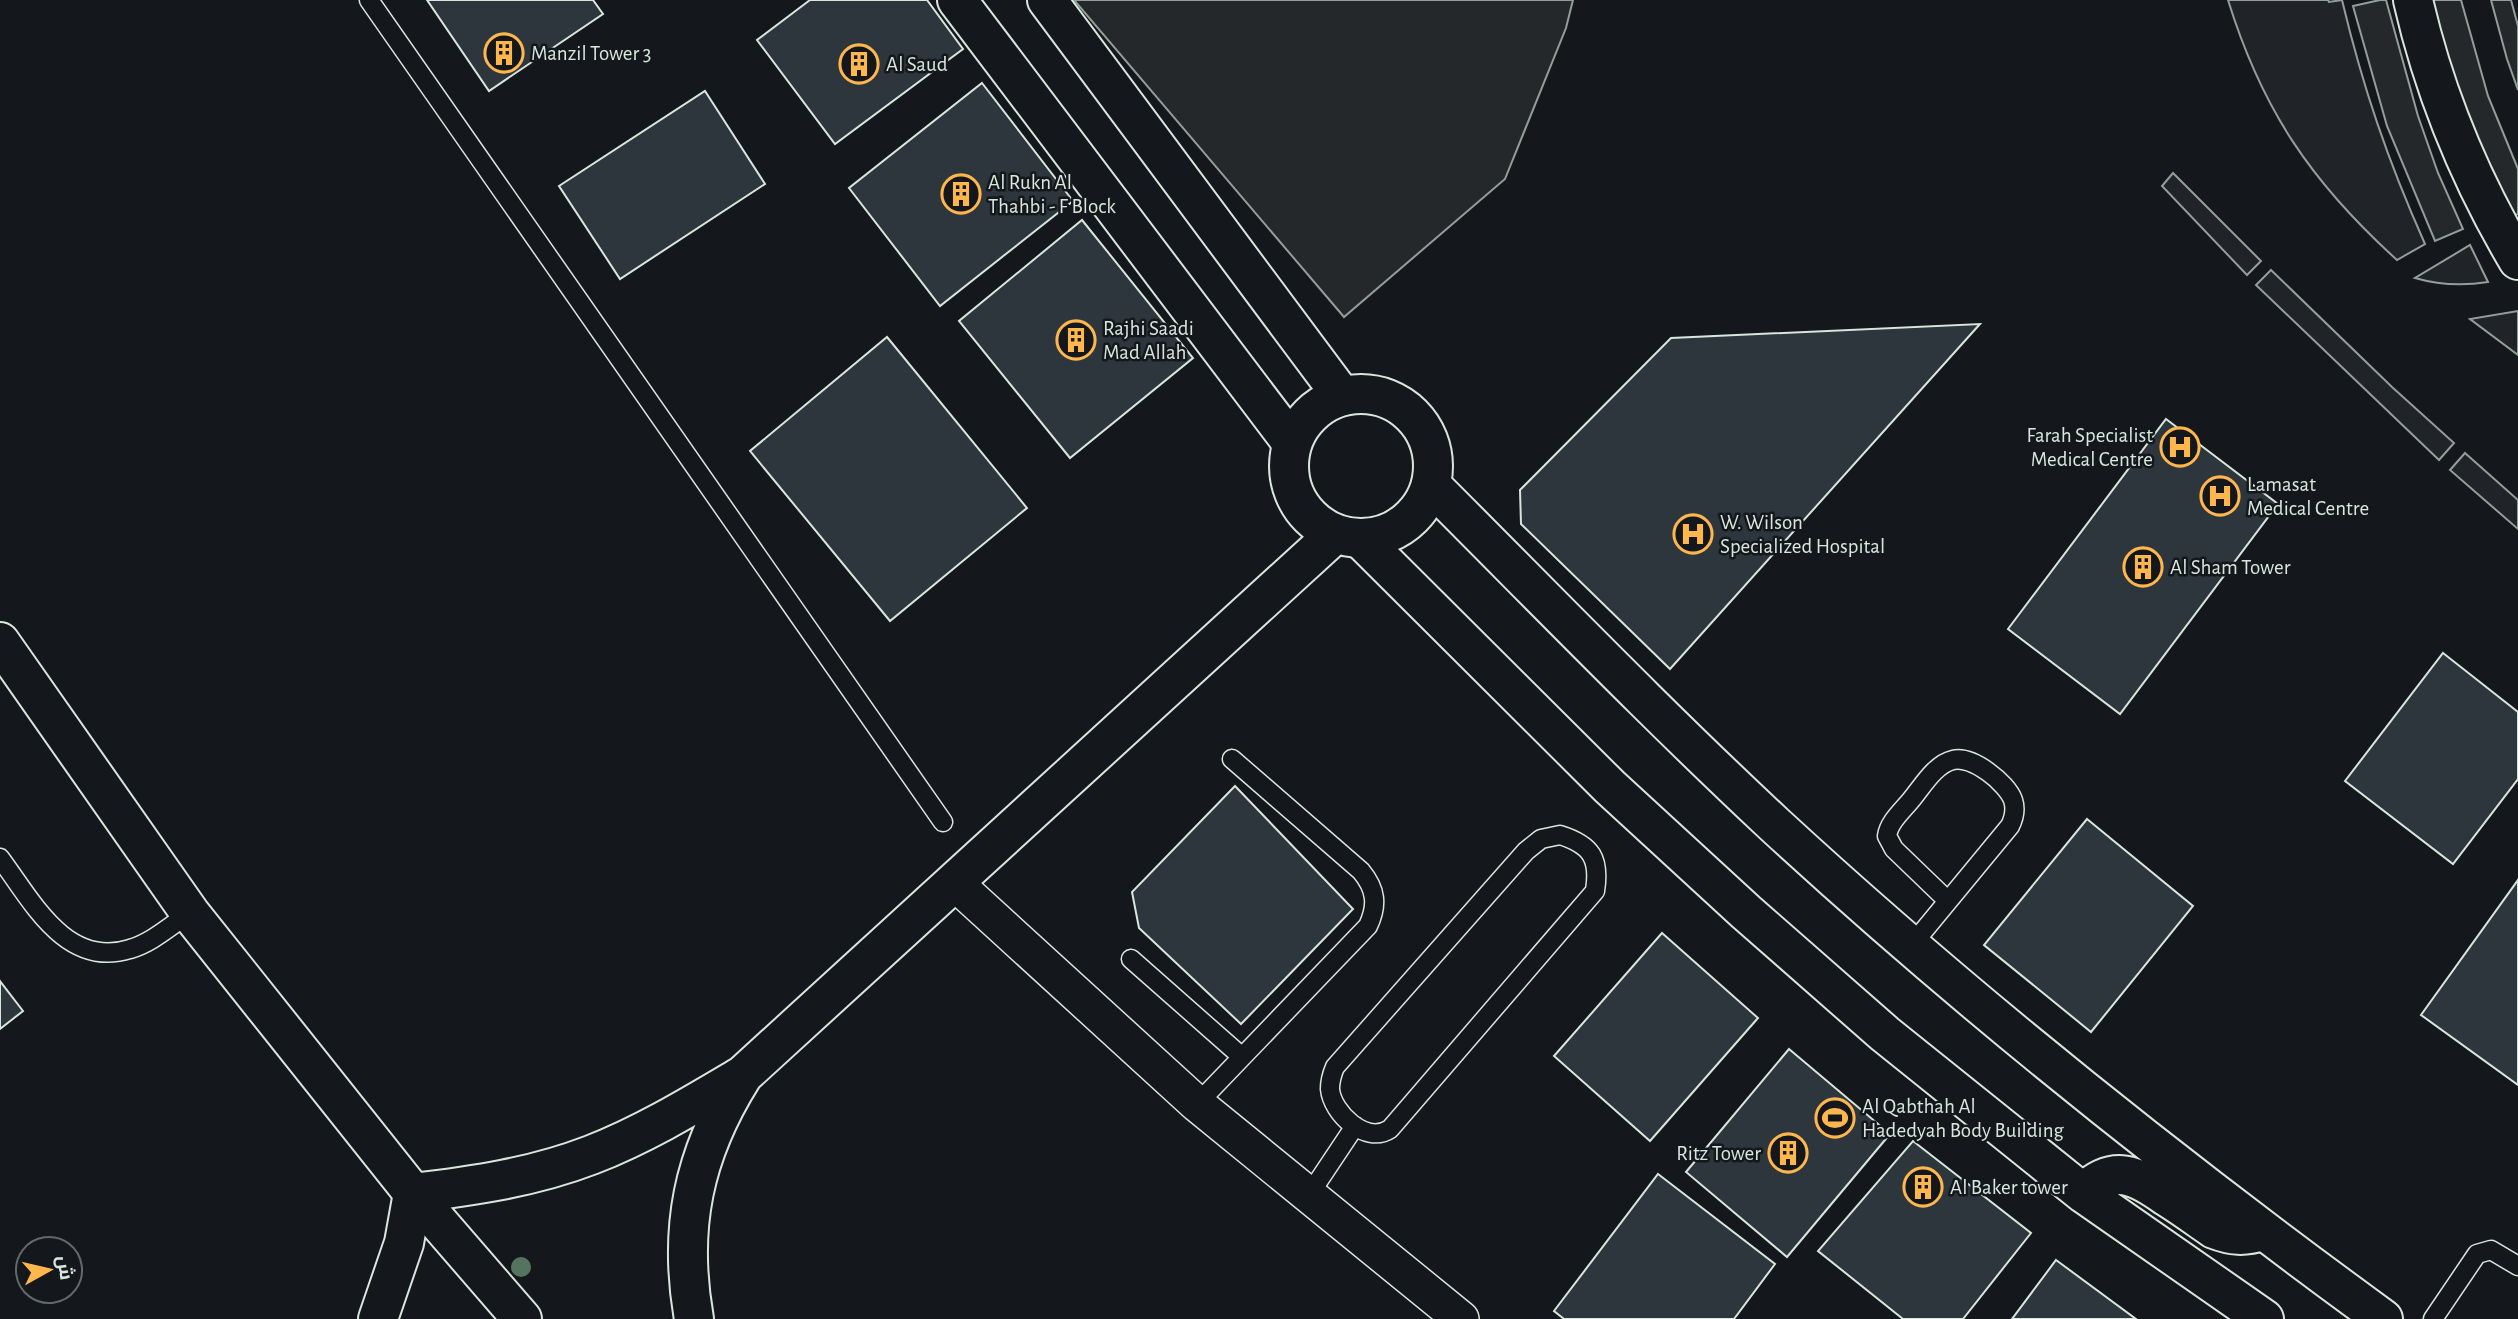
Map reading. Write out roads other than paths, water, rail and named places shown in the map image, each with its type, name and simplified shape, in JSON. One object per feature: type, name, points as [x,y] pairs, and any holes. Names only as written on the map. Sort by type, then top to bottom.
[{"type":"main road","points":[[957,0],[1292,443]]},
{"type":"main road","points":[[1047,0],[1342,396]]},
{"type":"main road","points":[[2413,0],[2435,78],[2454,131],[2476,182],[2518,260]]},
{"type":"main road","points":[[413,1193],[474,1186],[533,1173],[591,1155],[669,1119],[743,1075],[954,882],[1348,537],[1385,535],[1405,524],[1421,507],[1431,485],[1433,466],[1430,447],[1414,416],[1385,398],[1364,393],[1342,396],[1320,405],[1303,422],[1292,443],[1288,466],[1292,489],[1301,508],[1316,524],[1348,537],[1610,787],[1746,912],[1885,1034],[2083,1193],[2264,1319]]},
{"type":"main road","points":[[1431,485],[1654,709],[1765,815],[1911,946],[2026,1044],[2263,1231],[2383,1319]]},
{"type":"main road","points":[[1,646],[190,913],[413,1193],[522,1319]]},
{"type":"main road","points":[[694,1319],[687,1251],[689,1213],[696,1176],[723,1107],[743,1075]]},
{"type":"main road","points":[[2083,1193],[2102,1178],[2126,1175],[2147,1183],[2214,1229],[2238,1236],[2263,1231]]},
{"type":"main road","points":[[378,1319],[404,1243],[413,1193]]},
{"type":"street","points":[[954,882],[1197,1104],[1461,1319]]},
{"type":"lane","points":[[369,0],[943,822]]},
{"type":"lane","points":[[1197,1104],[1368,926],[1375,904],[1374,891],[1361,871],[1232,759]]},
{"type":"lane","points":[[1911,946],[2010,826],[2014,818],[2008,790],[1982,768],[1963,759],[1943,764],[1888,828],[1889,843],[1948,901]]},
{"type":"lane","points":[[1560,835],[1578,841],[1592,854],[1598,872],[1595,891],[1390,1129],[1372,1135],[1355,1126],[1337,1108],[1330,1088],[1331,1077],[1342,1058],[1527,851],[1541,839],[1560,835]]},
{"type":"lane","points":[[0,858],[57,934],[92,952],[112,953],[132,949],[190,913]]},
{"type":"lane","points":[[1131,959],[1241,1056]]},
{"type":"lane","points":[[1309,1195],[1355,1126]]},
{"type":"lane","points":[[2433,1319],[2477,1254],[2491,1250],[2518,1266]]},
{"type":"place","name":"Manzil Tower 3","points":[[504,53]]},
{"type":"place","name":"Al Saud","points":[[859,64]]},
{"type":"place","name":"Al Rukn Al Thahbi - F Block","points":[[961,194]]},
{"type":"place","name":"Rajhi Saadi Mad Allah","points":[[1076,340]]},
{"type":"place","name":"Farah Specialist Medical Centre","points":[[2180,447]]},
{"type":"place","name":"Lamasat Medical Centre","points":[[2220,496]]},
{"type":"place","name":"W. Wilson Specialized Hospital","points":[[1693,534]]},
{"type":"place","name":"Al Sham Tower","points":[[2143,567]]},
{"type":"place","name":"Al Qabthah Al Hadedyah Body Building","points":[[1835,1118]]},
{"type":"place","name":"Ritz Tower","points":[[1788,1153]]},
{"type":"place","name":"Al Baker tower","points":[[1923,1187]]}]
